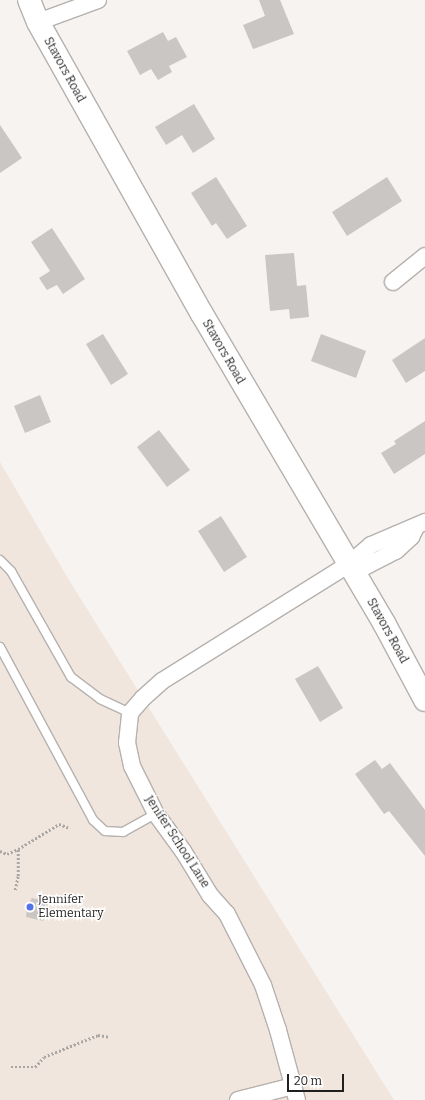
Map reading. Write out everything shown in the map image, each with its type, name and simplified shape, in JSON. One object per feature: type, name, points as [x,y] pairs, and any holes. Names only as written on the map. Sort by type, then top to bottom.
[{"type":"street","name":"Stavors Road","points":[[29,0],[38,22],[242,384],[349,564],[425,700]]},
{"type":"street","points":[[38,22],[98,0]]},
{"type":"street","points":[[393,282],[425,256]]},
{"type":"street","points":[[130,713],[162,680],[349,564],[364,568],[396,551],[421,525]]},
{"type":"street","name":"Jenifer School Lane","points":[[130,713],[126,743],[132,766],[156,814],[183,851],[210,895],[227,914],[263,985],[278,1030],[295,1093]]},
{"type":"street","points":[[238,1100],[295,1093]]},
{"type":"lane","points":[[0,560],[11,571],[71,677],[100,699],[130,713]]},
{"type":"lane","points":[[0,647],[94,820],[105,831],[123,832],[156,814]]},
{"type":"path","points":[[0,851],[7,854],[18,849],[58,824],[70,828]]},
{"type":"path","points":[[15,890],[18,876],[18,849]]},
{"type":"path","points":[[11,1067],[35,1067],[44,1057],[98,1035],[110,1037]]},
{"type":"shaded area","points":[[0,462],[69,580],[394,1100],[0,1100]]},
{"type":"building","points":[[259,0],[280,0],[294,34],[253,49],[243,25],[265,16]]},
{"type":"building","points":[[163,32],[168,41],[176,37],[187,57],[169,66],[172,72],[158,80],[151,69],[140,75],[127,51]]},
{"type":"building","points":[[194,104],[215,139],[193,153],[182,135],[166,145],[155,127]]},
{"type":"building","points":[[0,125],[22,158],[0,173]]},
{"type":"building","points":[[216,177],[247,226],[227,239],[216,223],[212,226],[191,193]]},
{"type":"building","points":[[387,177],[402,201],[347,236],[332,212]]},
{"type":"building","points":[[52,228],[85,279],[63,294],[57,285],[47,290],[39,278],[50,271],[31,242]]},
{"type":"building","points":[[294,253],[297,286],[306,285],[309,317],[290,319],[289,309],[270,311],[265,255]]},
{"type":"building","points":[[103,334],[128,374],[111,385],[86,344]]},
{"type":"building","points":[[321,334],[366,351],[356,378],[311,361]]},
{"type":"building","points":[[425,338],[425,371],[406,383],[392,360]]},
{"type":"building","points":[[40,395],[51,422],[25,433],[14,406]]},
{"type":"building","points":[[425,421],[425,454],[394,474],[381,453],[396,444],[394,441]]},
{"type":"building","points":[[159,430],[190,470],[167,487],[137,447]]},
{"type":"building","points":[[221,516],[247,557],[224,572],[198,531]]},
{"type":"building","points":[[318,666],[343,708],[320,722],[295,679]]},
{"type":"building","points":[[375,760],[382,769],[390,763],[425,810],[425,856],[389,811],[384,814],[355,774]]},
{"type":"building","points":[[32,898],[48,902],[43,921],[26,917],[27,907]]},
{"type":"place","name":"Jennifer Elementary","points":[[30,907]]}]
